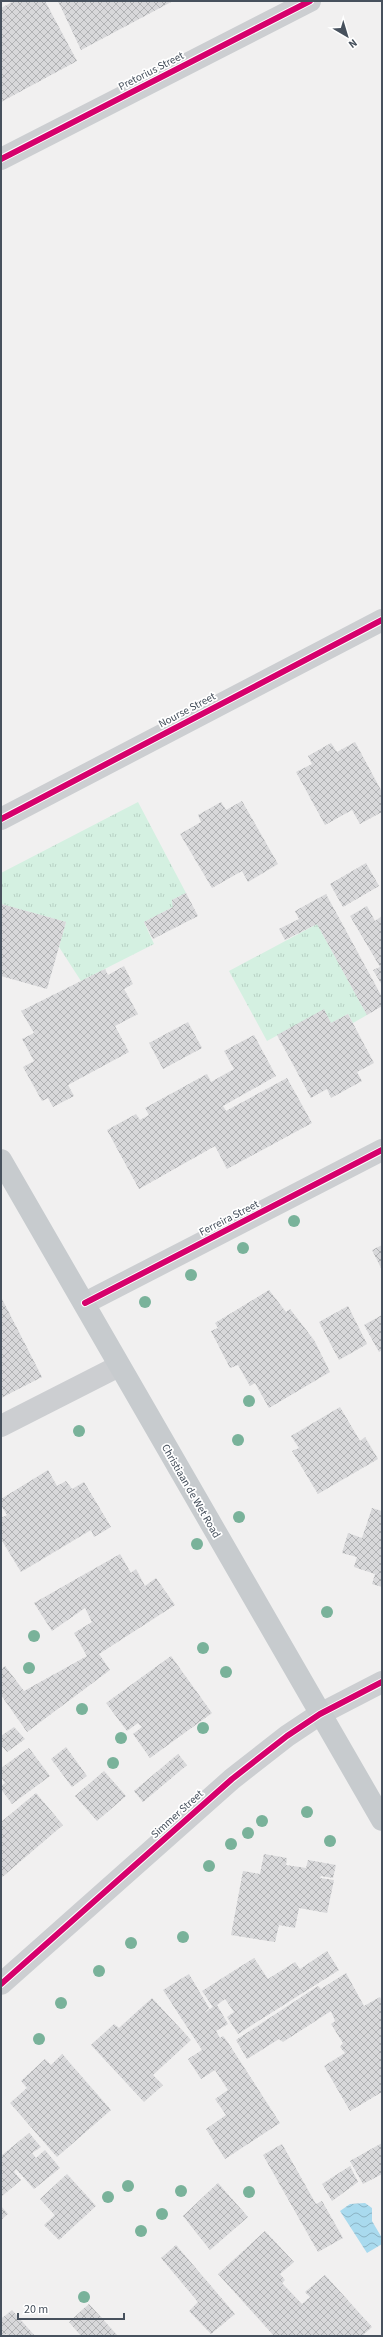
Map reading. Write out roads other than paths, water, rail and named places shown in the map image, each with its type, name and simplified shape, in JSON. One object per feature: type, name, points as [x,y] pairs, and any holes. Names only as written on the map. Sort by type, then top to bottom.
[{"type":"main road","name":"Christiaan de Wet Road","points":[[1,1160],[382,1820]]},
{"type":"street","name":"Pretorius Street","points":[[1,159],[310,1]]},
{"type":"street","name":"Nourse Street","points":[[1,819],[382,620]]},
{"type":"street","name":"Ferreira Street","points":[[84,1303],[382,1150]]},
{"type":"street","points":[[1,1426],[119,1366]]},
{"type":"street","name":"Simmer Street","points":[[1,1984],[232,1779],[287,1736],[320,1714],[382,1682]]},
{"type":"water","points":[[365,2203],[372,2208],[372,2221],[382,2238],[382,2244],[367,2253],[340,2211],[350,2204]]}]
